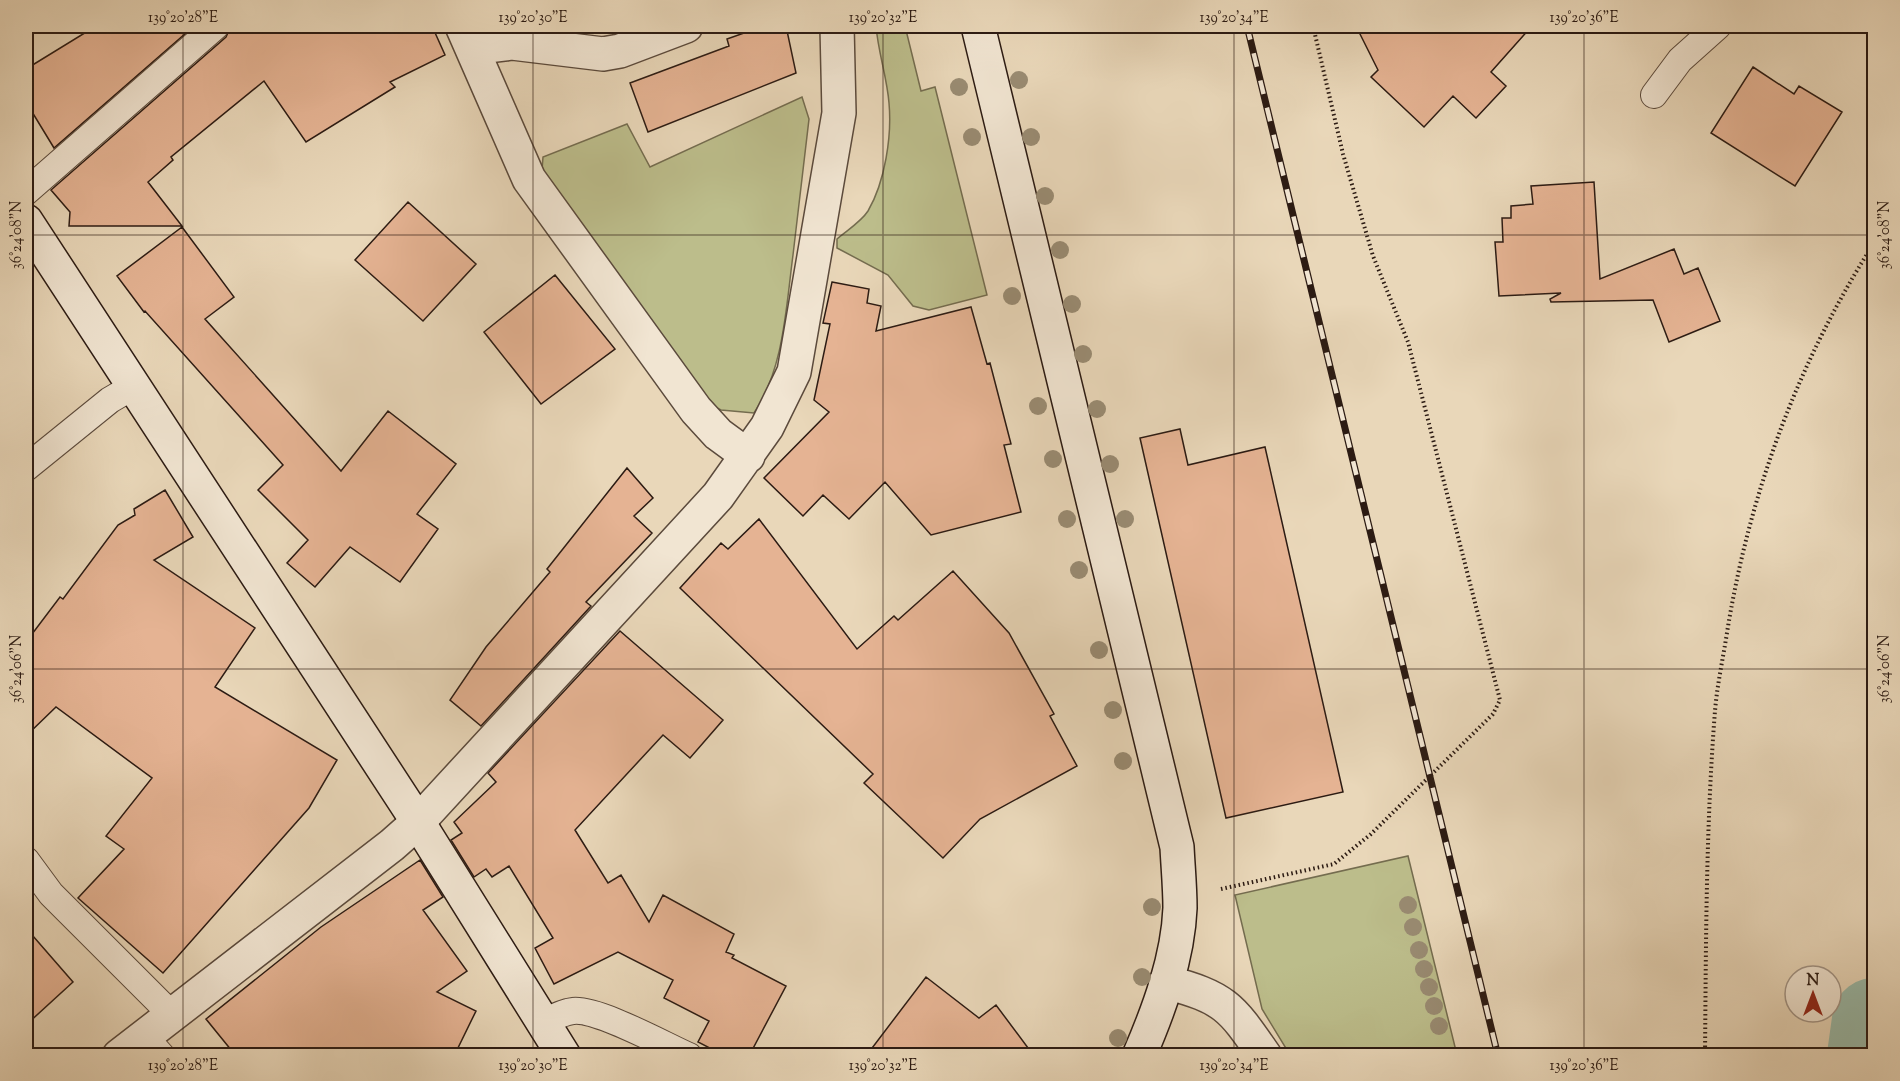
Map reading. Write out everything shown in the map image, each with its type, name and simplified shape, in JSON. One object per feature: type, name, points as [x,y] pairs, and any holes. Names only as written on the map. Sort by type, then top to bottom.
[{"type":"street","points":[[467,37],[603,54],[620,51],[686,26]]},
{"type":"street","points":[[141,1049],[172,1015],[392,846],[418,822],[718,496],[748,456],[782,401],[798,352],[839,113],[837,26]]},
{"type":"street","points":[[978,26],[1177,847],[1180,909],[1166,982],[1139,1056]]},
{"type":"street","points":[[467,37],[530,179],[696,410],[718,434],[748,456]]},
{"type":"street","points":[[26,221],[418,822],[564,1056]]},
{"type":"street","points":[[1166,982],[1210,996],[1227,1007],[1239,1017],[1265,1056]]},
{"type":"lane","points":[[26,192],[216,26]]},
{"type":"lane","points":[[1654,95],[1680,60],[1718,26]]},
{"type":"lane","points":[[26,468],[110,400],[134,386]]},
{"type":"lane","points":[[26,860],[51,894],[172,1015]]},
{"type":"lane","points":[[543,1023],[561,1013],[576,1010],[599,1016],[689,1056]]},
{"type":"path","points":[[1221,889],[1334,864],[1371,834],[1493,714],[1500,700],[1408,342],[1370,245],[1343,154],[1312,26]]},
{"type":"path","points":[[1705,1056],[1706,945],[1715,709],[1734,590],[1751,516],[1779,430],[1808,361],[1875,243]]},
{"type":"green space","points":[[876,26],[905,26],[921,91],[935,87],[987,295],[929,310],[913,306],[888,275],[837,248],[837,239],[868,211],[879,187],[886,158],[890,116]]},
{"type":"green space","points":[[802,97],[809,119],[778,357],[764,396],[754,413],[721,410],[711,405],[542,170],[543,157],[627,124],[650,167]]},
{"type":"green space","points":[[1408,856],[1457,1055],[1290,1055],[1262,1009],[1235,895]]},
{"type":"building","points":[[96,26],[194,26],[54,148],[26,102],[26,69]]},
{"type":"building","points":[[231,26],[432,26],[445,55],[390,82],[395,87],[306,142],[264,81],[171,157],[173,160],[148,182],[182,226],[69,226],[70,212],[51,190],[226,37]]},
{"type":"building","points":[[764,26],[786,26],[796,73],[648,132],[630,83],[729,46],[727,39]]},
{"type":"building","points":[[1356,26],[1532,26],[1491,72],[1506,86],[1476,118],[1453,96],[1424,127],[1371,77],[1378,70]]},
{"type":"building","points":[[1753,67],[1794,94],[1799,86],[1842,112],[1795,186],[1711,133]]},
{"type":"building","points":[[1594,182],[1600,279],[1674,249],[1684,274],[1698,268],[1720,321],[1669,342],[1653,300],[1551,302],[1550,299],[1561,293],[1499,296],[1495,242],[1503,242],[1502,218],[1511,218],[1511,206],[1533,204],[1531,186]]},
{"type":"building","points":[[408,202],[476,264],[423,321],[355,260]]},
{"type":"building","points":[[182,227],[234,297],[205,319],[341,471],[388,411],[456,464],[417,514],[438,529],[400,582],[350,547],[315,587],[287,563],[308,540],[258,490],[283,465],[144,312],[117,276]]},
{"type":"building","points":[[555,275],[615,349],[541,404],[484,332]]},
{"type":"building","points":[[832,282],[869,289],[867,303],[881,306],[876,331],[971,307],[987,364],[990,363],[1011,444],[1004,445],[1021,512],[931,535],[885,482],[849,519],[823,495],[803,516],[764,478],[829,412],[814,400],[830,324],[823,323]]},
{"type":"building","points":[[1180,429],[1188,465],[1265,447],[1343,792],[1226,818],[1140,438]]},
{"type":"building","points":[[627,468],[653,498],[634,516],[652,533],[586,602],[591,606],[481,726],[450,700],[486,647],[550,572],[547,569]]},
{"type":"building","points":[[165,490],[193,537],[154,560],[255,628],[215,687],[337,760],[309,808],[163,973],[78,898],[124,849],[106,836],[152,778],[56,707],[26,736],[26,642],[60,597],[63,599],[118,525],[135,515],[134,509]]},
{"type":"building","points":[[759,519],[857,649],[894,616],[898,620],[953,571],[1009,633],[1054,714],[1050,716],[1077,766],[980,819],[943,858],[864,783],[873,774],[680,588],[721,543],[728,549]]},
{"type":"building","points":[[620,631],[723,720],[690,758],[663,735],[575,830],[608,883],[621,875],[649,922],[663,895],[734,934],[726,952],[734,955],[732,958],[786,986],[749,1056],[725,1056],[698,1042],[709,1021],[664,998],[673,980],[618,952],[554,984],[535,948],[553,938],[509,866],[492,877],[486,869],[474,877],[451,840],[462,833],[454,822],[496,782],[488,773]]},
{"type":"building","points":[[420,860],[443,897],[423,910],[467,971],[437,992],[476,1011],[454,1056],[236,1056],[206,1019],[321,927]]},
{"type":"building","points":[[26,928],[73,982],[26,1025]]},
{"type":"building","points":[[926,977],[979,1018],[996,1005],[1034,1056],[866,1056]]},
{"type":"waterway","points":[[1869,1056],[1874,1020]]},
{"type":"railway","points":[[1247,26],[1498,1056]]}]
